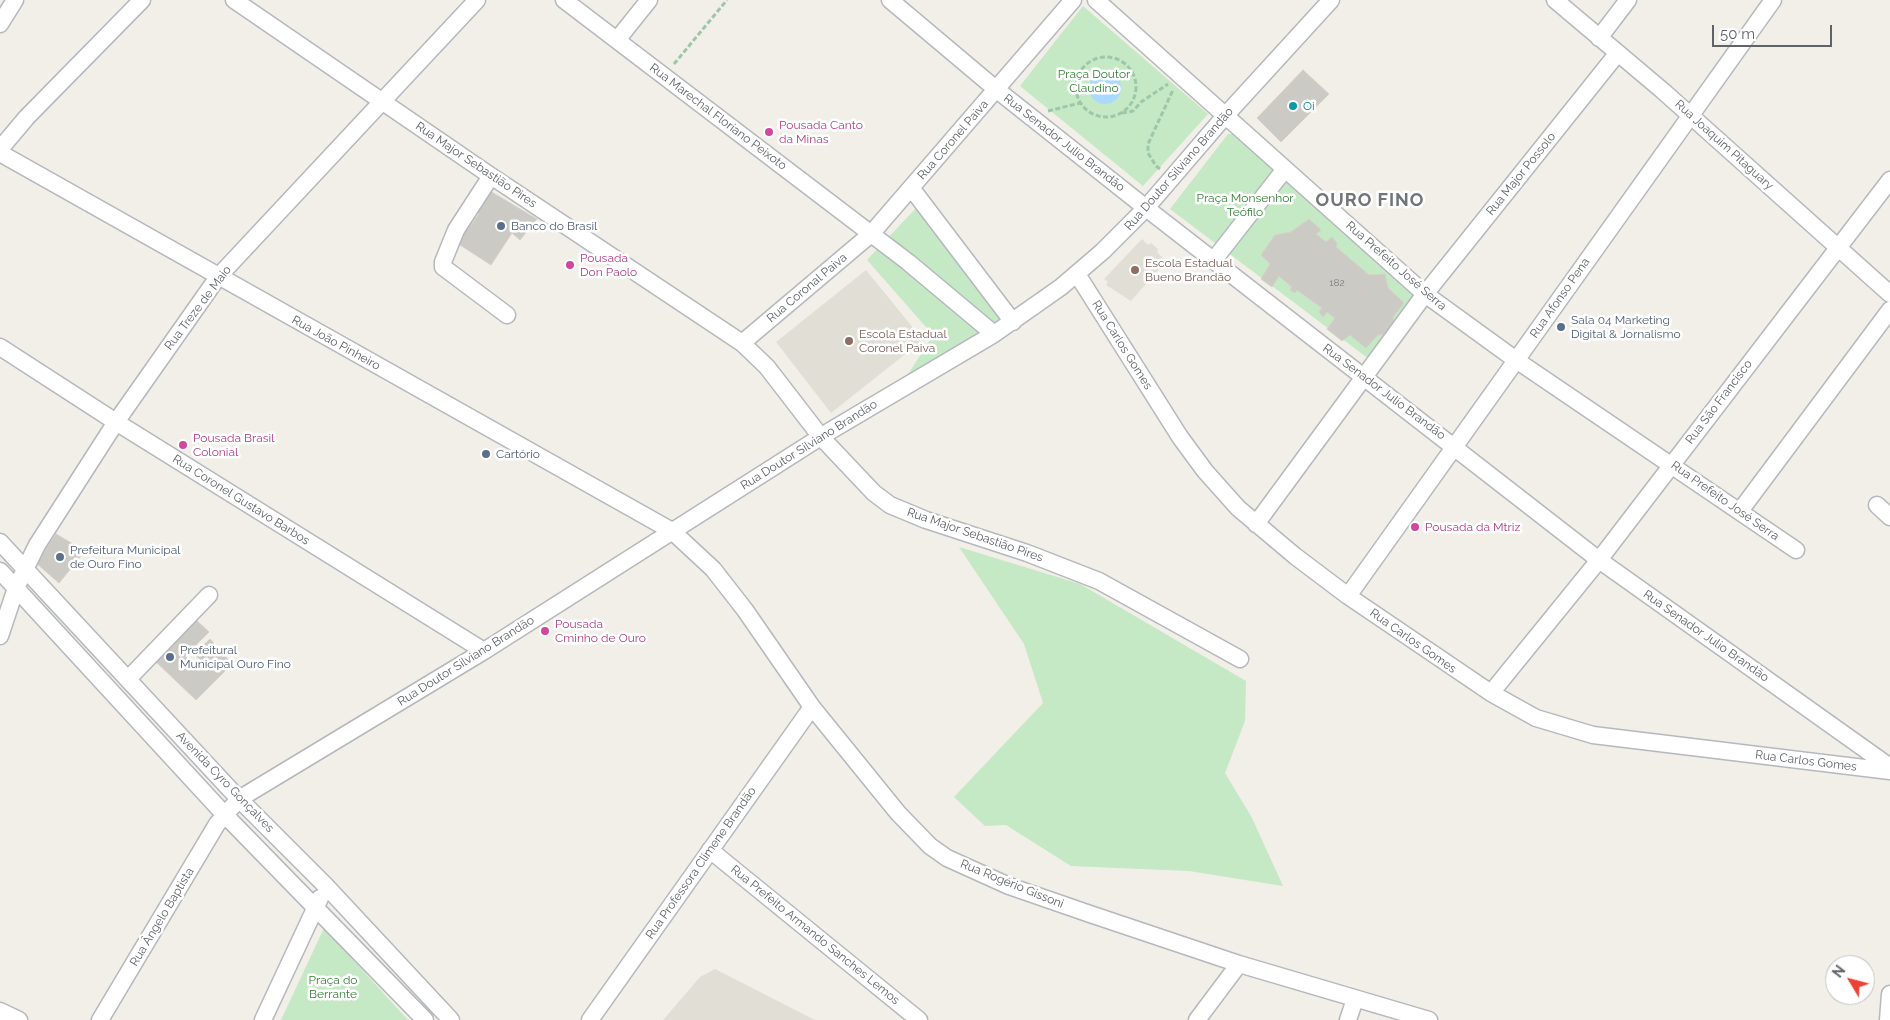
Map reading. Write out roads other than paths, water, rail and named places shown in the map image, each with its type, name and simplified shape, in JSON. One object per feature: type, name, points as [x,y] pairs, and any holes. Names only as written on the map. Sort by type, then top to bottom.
[{"type":"street","points":[[0,24],[15,0]]},
{"type":"street","points":[[0,148],[27,116],[142,0]]},
{"type":"street","name":"Rua Major Sebastião Pires","points":[[234,0],[383,100],[491,176],[742,343],[766,367],[821,436],[874,493],[890,504],[926,520],[1027,553],[1098,581],[1240,658]]},
{"type":"street","name":"Rua Treze de Maio","points":[[0,636],[16,588],[25,568],[116,422],[218,277],[477,0]]},
{"type":"street","name":"Rua Marechal Floriano Peixoto","points":[[564,0],[871,234],[994,334]]},
{"type":"street","points":[[617,40],[650,0]]},
{"type":"street","name":"Rua Senador Julio Brandão","points":[[890,0],[997,90],[1213,261],[1455,446],[1599,560],[1890,767]]},
{"type":"street","name":"Rua Coronel Paiva","points":[[871,234],[912,189],[1073,0]]},
{"type":"street","name":"Rua Prefeito José Serra","points":[[1096,0],[1425,294],[1516,360],[1672,464],[1796,550]]},
{"type":"street","name":"Rua Doutor Silviano Brandão","points":[[224,814],[239,798],[484,651],[821,436],[1013,322],[1077,274],[1146,208],[1225,116],[1331,0]]},
{"type":"street","name":"Rua Joaquim Pitaguary","points":[[1555,0],[1690,115],[1890,294]]},
{"type":"street","points":[[1599,38],[1628,0]]},
{"type":"street","name":"Rua Afonso Pena","points":[[1348,596],[1773,0]]},
{"type":"street","name":"Rua Major Possolo","points":[[1425,294],[1617,54]]},
{"type":"street","name":"Rua João Pinheiro","points":[[0,153],[672,531]]},
{"type":"street","points":[[1213,261],[1285,169]]},
{"type":"street","points":[[491,176],[456,230],[443,262],[443,267],[507,315]]},
{"type":"street","name":"Rua São Francisco","points":[[1491,694],[1599,560],[1890,180]]},
{"type":"street","points":[[912,189],[1013,322]]},
{"type":"street","name":"Rua Coronal Paiva","points":[[742,343],[871,234]]},
{"type":"street","name":"Rua Carlos Gomes","points":[[1077,274],[1190,450],[1220,490],[1256,524],[1348,596],[1491,694],[1536,718],[1593,735],[1890,771]]},
{"type":"street","points":[[1256,524],[1425,294]]},
{"type":"street","points":[[1740,511],[1890,310]]},
{"type":"street","name":"Rua Coronel Gustavo Barbos","points":[[0,347],[116,422],[484,651]]},
{"type":"street","points":[[1877,505],[1890,517]]},
{"type":"street","name":"Rua Rogério Gissoni","points":[[672,531],[699,554],[718,576],[745,610],[812,706],[898,814],[930,846],[947,858],[1009,886],[1239,964],[1429,1020]]},
{"type":"street","name":"Avenida Cyro Gonçalves","points":[[0,542],[239,798],[326,886],[451,1020]]},
{"type":"street","name":"Avenida Cyro Gonçalves","points":[[0,571],[224,814],[426,1020]]},
{"type":"street","points":[[128,679],[209,594]]},
{"type":"street","name":"Rua Professora Climene Brandão","points":[[590,1020],[812,706]]},
{"type":"street","name":"Rua Ângelo Baptista","points":[[100,1020],[224,814]]},
{"type":"street","name":"Rua Prefeito Armando Sanches Lemos","points":[[710,850],[919,1020]]},
{"type":"street","points":[[263,1020],[326,886]]},
{"type":"street","points":[[1197,1020],[1239,964]]},
{"type":"street","points":[[1888,1020],[1890,994]]},
{"type":"street","points":[[1348,1020],[1355,999]]},
{"type":"street","points":[[0,1011],[19,1020]]},
{"type":"water","points":[[1105,72],[1111,73],[1116,77],[1120,82],[1120,94],[1116,99],[1111,103],[1105,104],[1099,103],[1094,99],[1090,94],[1089,88],[1090,82],[1094,77],[1099,73]]},
{"type":"place","name":"Oi","points":[[1293,106]]},
{"type":"place","name":"Pousada Canto da Minas","points":[[769,132]]},
{"type":"place","name":"Banco do Brasil","points":[[501,226]]},
{"type":"place","name":"Pousada Don Paolo","points":[[570,265]]},
{"type":"place","name":"Escola Estadual Bueno Brandão","points":[[1135,270]]},
{"type":"place","name":"Sala 04 Marketing Digital & Jornalismo","points":[[1561,327]]},
{"type":"place","name":"Escola Estadual Coronel Paiva","points":[[849,341]]},
{"type":"place","name":"Pousada Brasil Colonial","points":[[183,445]]},
{"type":"place","name":"Cartório","points":[[486,454]]},
{"type":"place","name":"Pousada da Mtriz","points":[[1415,527]]},
{"type":"place","name":"Prefeitura Municipal de Ouro Fino","points":[[60,557]]},
{"type":"place","name":"Pousada Cminho de Ouro","points":[[545,631]]},
{"type":"place","name":"Prefeitural Municipal Ouro Fino","points":[[170,657]]},
{"type":"district","name":"OURO FINO","points":[[1370,201]]},
{"type":"park label","name":"Praça Doutor Claudino","points":[[1094,81]]},
{"type":"park label","name":"Praça Monsenhor Teófilo","points":[[1245,205]]},
{"type":"park label","name":"Praça do Berrante","points":[[333,987]]}]
